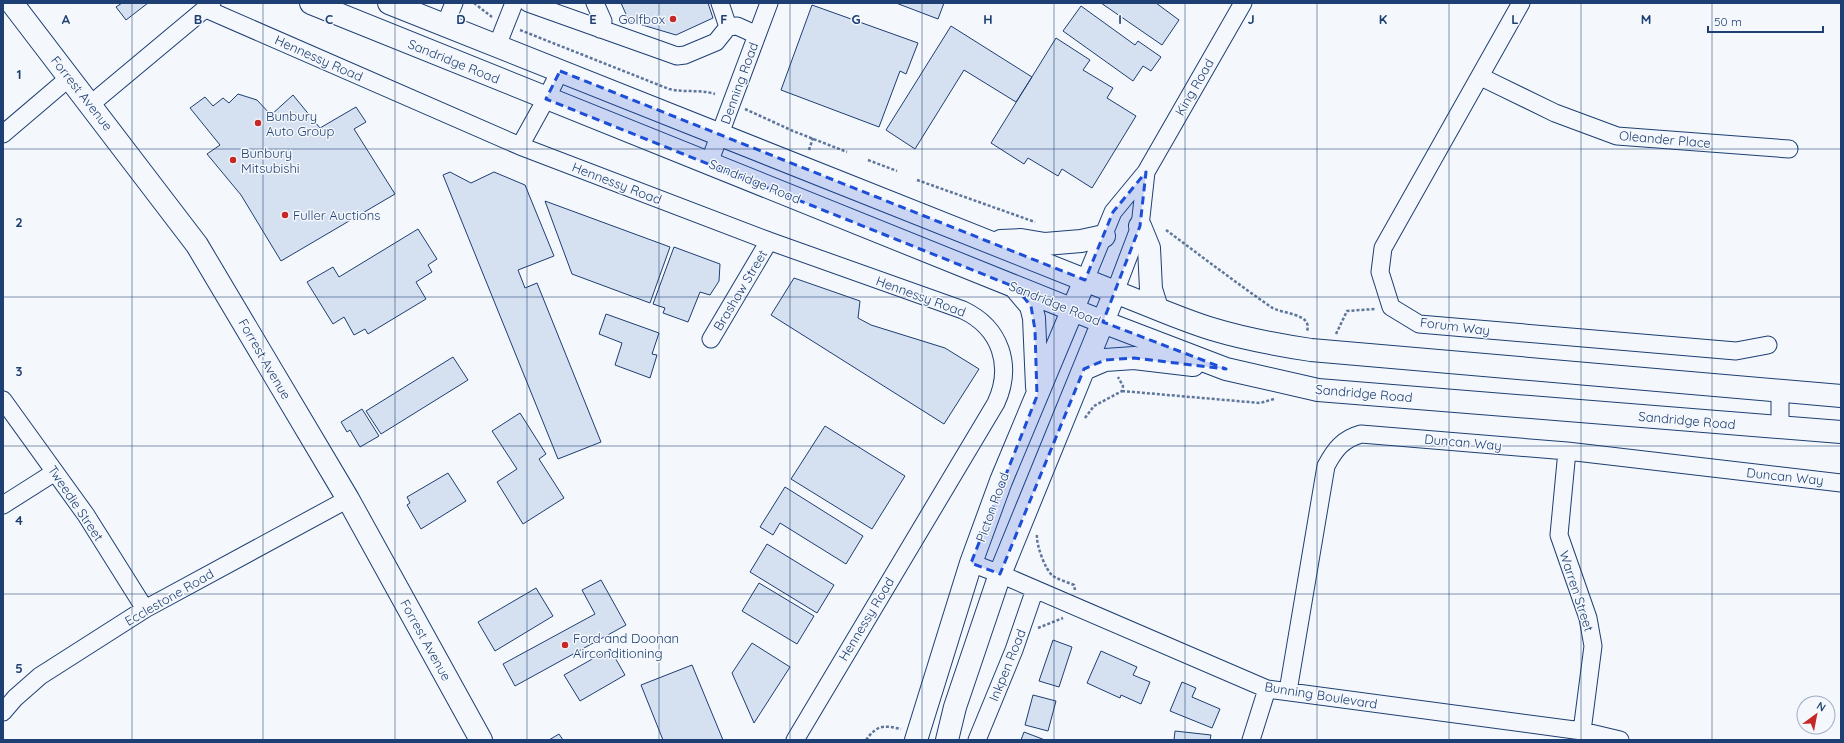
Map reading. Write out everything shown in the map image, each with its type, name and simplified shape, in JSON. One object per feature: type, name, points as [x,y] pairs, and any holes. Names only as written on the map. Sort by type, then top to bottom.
[{"type":"main road","name":"Forrest Avenue","points":[[12,3],[198,244],[348,500],[481,740]]},
{"type":"main road","name":"Sandridge Road","points":[[311,3],[1072,310],[1226,369],[1318,390],[1841,432]]},
{"type":"main road","points":[[389,3],[1211,329],[1280,346],[1841,396]]},
{"type":"main road","points":[[1140,226],[1149,248],[1151,289],[1157,308]]},
{"type":"main road","points":[[990,242],[1021,240],[1045,244],[1081,241],[1104,236]]},
{"type":"main road","name":"Picton Road","points":[[911,735],[1001,481],[1085,280]]},
{"type":"main road","points":[[1015,287],[1031,306],[1034,318],[1037,396]]},
{"type":"main road","points":[[947,740],[955,707],[1000,574],[1115,292]]},
{"type":"main road","points":[[1084,369],[1106,360],[1134,358],[1226,369]]},
{"type":"street","points":[[445,25],[454,3]]},
{"type":"street","points":[[497,46],[514,3]]},
{"type":"street","points":[[528,3],[677,56],[685,55],[716,42],[728,27],[737,26],[757,35]]},
{"type":"street","points":[[595,3],[602,21],[600,29]]},
{"type":"street","points":[[720,3],[728,27]]},
{"type":"street","name":"Denning Road","points":[[709,163],[769,3]]},
{"type":"street","name":"King Road","points":[[1085,280],[1113,212],[1146,172],[1243,3]]},
{"type":"street","points":[[1391,307],[1380,272],[1383,248],[1481,77],[1521,3]]},
{"type":"street","name":"Hennessy Road","points":[[91,104],[209,6],[520,146],[769,241],[972,314],[988,327],[995,338],[1004,362],[1004,372],[1000,394],[996,403],[795,740]]},
{"type":"street","points":[[520,146],[560,71]]},
{"type":"street","points":[[3,134],[70,77]]},
{"type":"street","name":"Oleander Place","points":[[1481,77],[1555,113],[1617,136],[1789,149]]},
{"type":"street","name":"King Road","points":[[1115,292],[1140,226],[1146,172]]},
{"type":"street","name":"Brashaw Street","points":[[711,339],[769,241]]},
{"type":"street","name":"Forum Way","points":[[1391,307],[1419,324],[1736,351],[1768,345]]},
{"type":"street","points":[[1780,391],[1780,428]]},
{"type":"street","name":"Tweedie Street","points":[[3,400],[86,515],[146,609]]},
{"type":"street","name":"Duncan Way","points":[[1288,692],[1326,466],[1340,444],[1350,437],[1361,434],[1566,451],[1841,482]]},
{"type":"street","name":"Warren Street","points":[[1566,451],[1559,535],[1588,618],[1593,646],[1582,731]]},
{"type":"street","points":[[3,505],[55,472]]},
{"type":"street","name":"Ecclestone Road","points":[[3,712],[15,698],[40,676],[146,609],[348,500]]},
{"type":"street","name":"Bunning Boulevard","points":[[971,563],[1000,574],[1267,689],[1582,731],[1620,740]]},
{"type":"street","name":"Inkpen Road","points":[[977,740],[1014,650],[1035,589]]},
{"type":"street","points":[[1251,740],[1267,689]]},
{"type":"path","points":[[474,3],[496,20]]},
{"type":"path","points":[[516,28],[669,89],[681,92],[705,91],[715,94]]},
{"type":"path","points":[[745,109],[847,152]]},
{"type":"path","points":[[809,150],[813,138]]},
{"type":"path","points":[[868,160],[897,171]]},
{"type":"path","points":[[917,180],[1042,225]]},
{"type":"path","points":[[1166,230],[1273,308],[1301,316],[1306,321],[1308,327],[1306,334],[1312,335]]},
{"type":"path","points":[[1334,338],[1348,311],[1391,307]]},
{"type":"path","points":[[1117,374],[1123,386],[1122,391]]},
{"type":"path","points":[[1082,426],[1089,411],[1094,406],[1122,391],[1260,403],[1281,399]]},
{"type":"path","points":[[1040,529],[1036,542],[1049,572],[1054,577],[1074,585],[1075,588],[1073,593]]},
{"type":"path","points":[[1033,634],[1038,628],[1063,618],[1065,614]]},
{"type":"path","points":[[866,740],[871,732],[878,727],[887,726],[911,735]]},
{"type":"highlighted area","points":[[560,71],[1085,280],[1113,212],[1146,172],[1140,226],[1103,322],[1226,369],[1134,358],[1105,360],[1084,369],[1000,574],[971,563],[1037,396],[1035,330],[1031,306],[1015,287],[546,99]]},
{"type":"building","points":[[122,3],[148,3],[126,20],[116,7]]},
{"type":"building","points":[[621,3],[708,3],[713,18],[676,35],[629,21]]},
{"type":"building","points":[[896,3],[944,3],[938,19]]},
{"type":"building","points":[[1101,3],[1156,3],[1179,20],[1162,45]]},
{"type":"building","points":[[812,5],[918,43],[906,74],[900,71],[879,127],[781,90]]},
{"type":"building","points":[[1081,6],[1135,45],[1138,41],[1161,57],[1151,71],[1143,66],[1133,81],[1063,31]]},
{"type":"building","points":[[951,26],[1032,77],[1016,102],[964,70],[915,149],[886,130]]},
{"type":"building","points":[[1056,38],[1090,60],[1083,70],[1113,88],[1107,98],[1136,116],[1092,188],[1062,169],[1058,176],[1028,158],[1024,164],[991,143]]},
{"type":"building","points":[[238,94],[257,100],[271,115],[293,95],[320,128],[356,107],[366,122],[354,129],[395,194],[281,261],[241,195],[207,154],[220,145],[190,108],[205,97],[213,106],[223,98],[229,103]]},
{"type":"building","points":[[450,172],[471,183],[494,172],[525,185],[554,256],[518,270],[525,288],[537,283],[601,442],[558,459],[443,175]]},
{"type":"building","points":[[545,201],[670,247],[650,303],[572,274]]},
{"type":"building","points":[[418,229],[437,259],[428,265],[432,272],[416,282],[426,299],[368,334],[365,329],[354,335],[344,317],[333,324],[307,282],[333,267],[339,277]]},
{"type":"building","points":[[674,247],[720,264],[719,281],[710,295],[700,292],[688,322],[663,313],[665,308],[653,304]]},
{"type":"building","points":[[794,278],[860,301],[858,318],[871,325],[945,348],[979,369],[944,424],[771,315]]},
{"type":"building","points":[[606,314],[659,333],[652,354],[657,355],[650,378],[615,365],[622,343],[599,334]]},
{"type":"building","points":[[453,357],[468,380],[381,434],[366,411]]},
{"type":"building","points":[[362,409],[379,436],[360,447],[350,430],[347,432],[341,422]]},
{"type":"building","points":[[520,413],[546,454],[539,459],[564,498],[523,524],[497,482],[517,469],[492,431]]},
{"type":"building","points":[[825,426],[905,476],[872,529],[791,479]]},
{"type":"building","points":[[448,473],[466,501],[421,529],[407,505],[410,503],[407,497]]},
{"type":"building","points":[[785,487],[863,536],[846,564],[780,523],[773,535],[760,527]]},
{"type":"building","points":[[767,544],[834,585],[817,613],[750,572]]},
{"type":"building","name":"Ford and Doonan Airconditioning","points":[[601,580],[626,625],[515,686],[503,664],[595,614],[582,590]]},
{"type":"building","points":[[759,583],[814,616],[797,644],[742,611]]},
{"type":"building","points":[[536,588],[553,616],[495,651],[478,622]]},
{"type":"building","points":[[1053,640],[1072,647],[1059,687],[1039,681]]},
{"type":"building","points":[[752,643],[790,667],[754,723],[732,673]]},
{"type":"building","points":[[610,649],[625,675],[580,701],[564,675]]},
{"type":"building","points":[[1101,651],[1137,667],[1133,675],[1150,682],[1141,704],[1121,695],[1120,698],[1087,683]]},
{"type":"building","points":[[692,665],[723,740],[663,740],[641,685]]},
{"type":"building","points":[[1182,682],[1196,688],[1192,697],[1220,709],[1212,728],[1170,711]]},
{"type":"building","points":[[1033,695],[1056,701],[1048,731],[1025,725]]},
{"type":"building","points":[[1175,731],[1211,735],[1210,740],[1174,740]]},
{"type":"building","points":[[1024,732],[1045,740],[1021,740]]},
{"type":"building","points":[[559,734],[563,740],[549,740]]},
{"type":"place","name":"Golfbox","points":[[673,19]]},
{"type":"place","name":"Bunbury Auto Group","points":[[258,123]]},
{"type":"place","name":"Bunbury Mitsubishi","points":[[233,160]]},
{"type":"place","name":"Fuller Auctions","points":[[285,215]]},
{"type":"place","name":"Ford and Doonan Airconditioning","points":[[565,645]]}]
